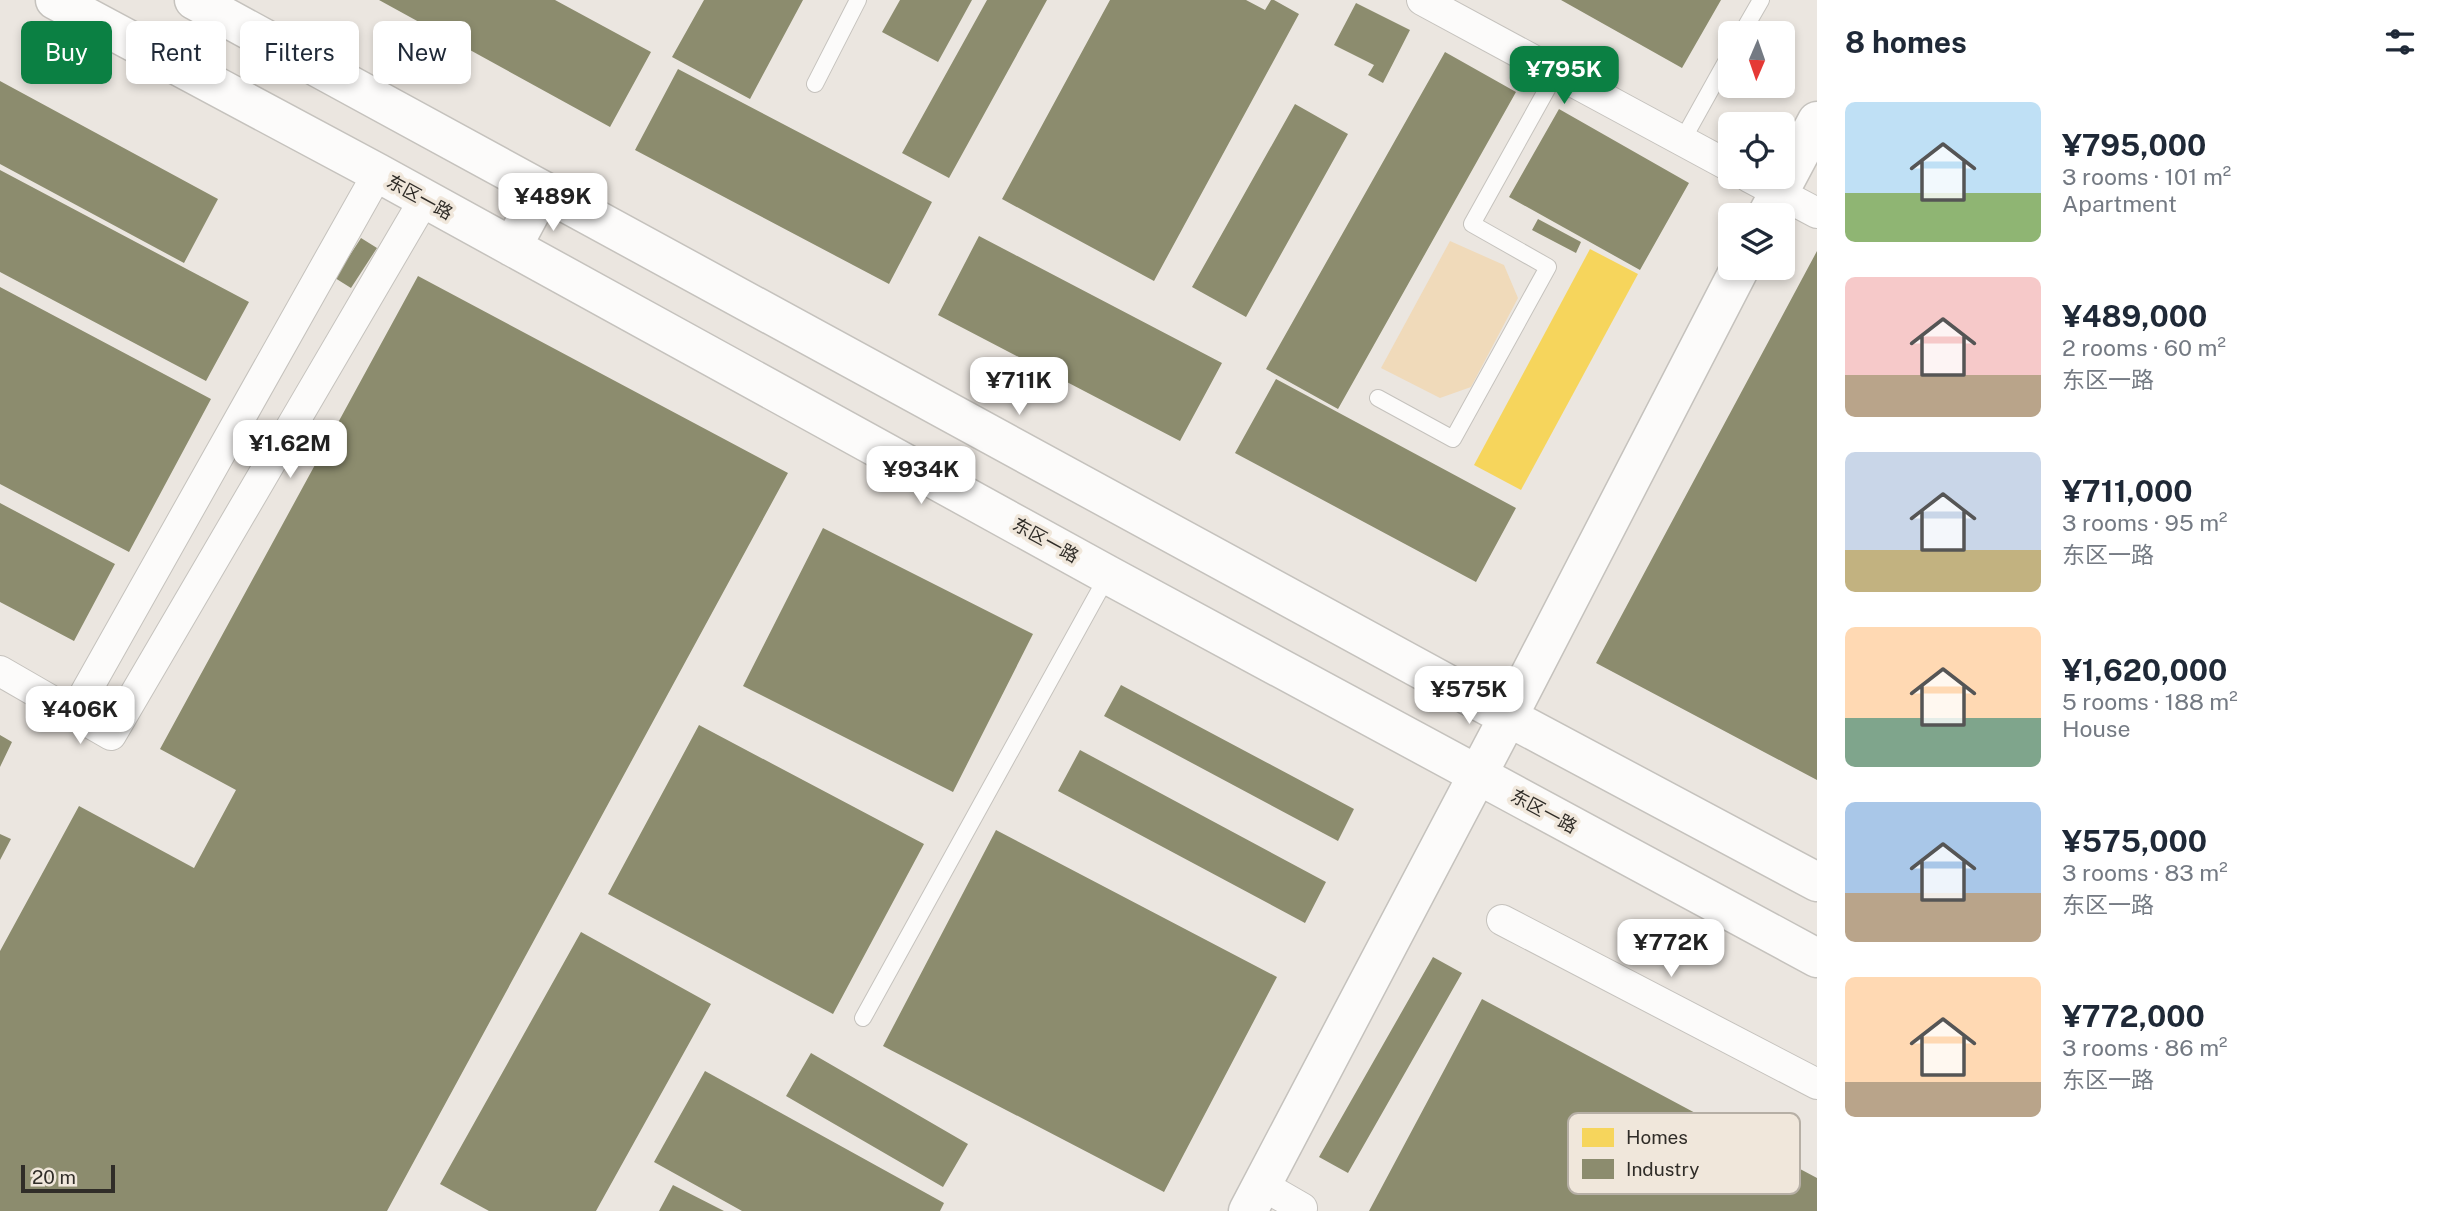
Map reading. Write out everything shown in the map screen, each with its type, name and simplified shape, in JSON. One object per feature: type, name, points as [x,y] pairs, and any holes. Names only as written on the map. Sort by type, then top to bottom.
[{"type":"main road","name":"东区一路","points":[[55,0],[378,173],[1108,575],[1817,958]]},
{"type":"main road","points":[[194,0],[1508,717],[1817,882]]},
{"type":"main road","points":[[1765,195],[1817,121]]},
{"type":"main road","points":[[512,247],[542,191]]},
{"type":"main road","points":[[1255,1198],[1734,280]]},
{"type":"street","points":[[1422,0],[1718,160]]},
{"type":"street","points":[[74,713],[378,173]]},
{"type":"street","points":[[1765,195],[1817,213]]},
{"type":"street","points":[[0,671],[111,735],[424,200]]},
{"type":"street","points":[[1503,920],[1817,1084]]},
{"type":"street","points":[[1255,1198],[1302,1208]]},
{"type":"lane","points":[[816,84],[858,0]]},
{"type":"lane","points":[[1749,21],[1761,0]]},
{"type":"lane","points":[[1378,398],[1453,439],[1548,267],[1472,224],[1556,73]]},
{"type":"lane","points":[[1682,141],[1718,76]]},
{"type":"lane","points":[[863,1018],[1108,575]]},
{"type":"shaded area","points":[[1450,241],[1504,265],[1518,298],[1471,387],[1440,398],[1381,368]]},
{"type":"building: Homes","points":[[1590,249],[1638,274],[1521,490],[1474,465]]},
{"type":"building: Industry","points":[[379,0],[555,0],[651,52],[610,127],[471,51],[471,21],[417,21]]},
{"type":"building: Industry","points":[[704,0],[803,0],[750,99],[672,57]]},
{"type":"building: Industry","points":[[900,0],[972,0],[938,62],[882,32]]},
{"type":"building: Industry","points":[[987,0],[1047,0],[949,178],[902,153]]},
{"type":"building: Industry","points":[[1110,0],[1246,0],[1265,10],[1271,0],[1274,0],[1299,14],[1154,281],[1002,199]]},
{"type":"building: Industry","points":[[1561,0],[1721,0],[1682,68]]},
{"type":"building: Industry","points":[[1356,3],[1410,30],[1383,83],[1368,75],[1374,65],[1334,45]]},
{"type":"building: Industry","points":[[1445,52],[1516,92],[1338,409],[1266,369]]},
{"type":"building: Industry","points":[[678,69],[932,202],[889,284],[635,150]]},
{"type":"building: Industry","points":[[0,81],[218,199],[184,263],[0,164]]},
{"type":"building: Industry","points":[[1295,104],[1348,134],[1246,317],[1192,287]]},
{"type":"building: Industry","points":[[1559,109],[1689,183],[1640,270],[1509,197]]},
{"type":"building: Industry","points":[[0,170],[249,302],[206,381],[0,272]]},
{"type":"building: Industry","points":[[1538,219],[1581,242],[1576,253],[1532,230]]},
{"type":"building: Industry","points":[[979,236],[1222,363],[1180,441],[938,315]]},
{"type":"building: Industry","points":[[361,238],[377,248],[351,288],[335,278]]},
{"type":"building: Industry","points":[[1817,251],[1817,780],[1596,663]]},
{"type":"building: Industry","points":[[418,276],[788,473],[387,1211],[0,1211],[0,951],[79,806],[194,868],[236,790],[160,749]]},
{"type":"building: Industry","points":[[0,287],[211,399],[129,552],[0,484]]},
{"type":"building: Industry","points":[[1276,379],[1516,508],[1476,582],[1235,453]]},
{"type":"building: Industry","points":[[0,503],[115,564],[74,641],[0,602]]},
{"type":"building: Industry","points":[[823,528],[1033,634],[953,792],[743,686]]},
{"type":"building: Industry","points":[[1121,685],[1354,809],[1338,841],[1104,716]]},
{"type":"building: Industry","points":[[699,725],[924,844],[833,1014],[608,894]]},
{"type":"building: Industry","points":[[0,735],[12,742],[0,767]]},
{"type":"building: Industry","points":[[1080,750],[1326,882],[1305,923],[1058,791]]},
{"type":"building: Industry","points":[[996,830],[1277,977],[1164,1192],[883,1046]]},
{"type":"building: Industry","points":[[0,834],[11,839],[0,860]]},
{"type":"building: Industry","points":[[581,932],[711,1004],[596,1211],[489,1211],[440,1184]]},
{"type":"building: Industry","points":[[1433,957],[1462,973],[1348,1173],[1319,1157]]},
{"type":"building: Industry","points":[[1482,999],[1695,1113],[1568,1113],[1568,1194],[1800,1194],[1800,1169],[1817,1178],[1817,1211],[1369,1211]]},
{"type":"building: Industry","points":[[811,1053],[968,1144],[943,1187],[786,1096]]},
{"type":"building: Industry","points":[[705,1071],[944,1203],[940,1211],[742,1211],[654,1162]]},
{"type":"building: Industry","points":[[673,1185],[724,1211],[659,1211]]}]
